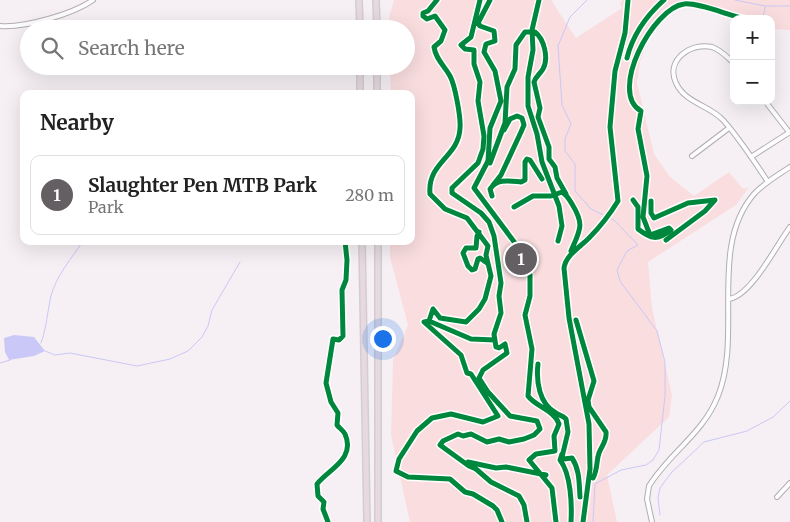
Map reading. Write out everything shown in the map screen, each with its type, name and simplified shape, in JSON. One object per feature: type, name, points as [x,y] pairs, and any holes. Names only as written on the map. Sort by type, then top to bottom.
[{"type":"highway","points":[[359,0],[360,20]]},
{"type":"highway","points":[[376,0],[377,20]]},
{"type":"highway","points":[[360,75],[360,90]]},
{"type":"highway","points":[[377,75],[377,90]]},
{"type":"highway","points":[[362,245],[367,522]]},
{"type":"highway","points":[[378,245],[378,522]]},
{"type":"street","points":[[38,20],[57,16],[93,0]]},
{"type":"street","points":[[0,26],[20,24]]},
{"type":"street","points":[[731,60],[723,52],[712,47],[698,47],[683,54],[674,63],[673,73],[676,83],[683,94],[714,113],[729,128],[768,182]]},
{"type":"street","points":[[752,158],[790,132],[768,105]]},
{"type":"street","points":[[692,156],[729,128]]},
{"type":"street","points":[[652,522],[647,499],[649,486],[702,424],[719,395],[728,352],[731,253],[738,223],[754,194],[790,167]]},
{"type":"street","points":[[729,299],[740,295],[750,287],[790,228]]},
{"type":"street","points":[[777,497],[790,483]]},
{"type":"shaded area","points":[[394,0],[551,0],[576,38],[622,8],[620,4],[622,0],[790,0],[790,30],[775,29],[775,15],[730,16],[693,3],[668,9],[656,23],[640,62],[637,83],[654,154],[670,177],[694,196],[729,172],[743,189],[749,187],[736,205],[648,262],[652,308],[672,395],[669,417],[607,475],[617,522],[410,522],[391,435],[393,360],[408,325],[390,257],[390,245],[415,245],[415,90],[391,90],[390,75],[415,75],[415,20],[389,20]]},
{"type":"water","points":[[14,335],[34,337],[45,351],[34,356],[9,360],[5,352],[4,338]]},
{"type":"waterway","points":[[587,0],[570,17],[558,46],[562,105],[571,124],[565,139],[565,151],[575,164],[575,191],[591,209],[614,220],[638,245],[627,251],[617,270],[620,281],[657,331],[665,362],[665,396],[659,450],[653,460],[646,465],[621,470],[595,484],[593,522]]},
{"type":"waterway","points":[[735,0],[765,6],[790,6]]},
{"type":"waterway","points":[[764,15],[765,7]]},
{"type":"waterway","points":[[41,343],[53,289],[60,274],[80,245]]},
{"type":"waterway","points":[[45,351],[55,355],[70,353],[137,366],[170,359],[188,351],[202,337],[208,326],[212,310],[240,262]]},
{"type":"waterway","points":[[0,363],[10,360]]},
{"type":"waterway","points":[[660,515],[658,498],[660,488],[671,473],[704,442],[747,431],[773,417],[790,401]]},
{"type":"cycle path","points":[[437,0],[428,11],[423,13],[423,16],[427,19],[435,16],[445,30],[441,41],[434,47],[438,59],[452,80],[459,110],[460,128],[454,146],[433,174],[430,183],[430,194],[445,209],[467,218],[488,246],[486,255],[491,276],[485,299],[479,309],[466,322],[440,318],[433,309],[429,321],[424,322],[461,355],[467,373],[471,374],[498,416],[483,422],[451,414],[432,418],[417,431],[399,459],[396,471],[408,477],[450,479],[465,492],[473,494],[493,506],[497,510],[502,522]]},
{"type":"cycle path","points":[[480,0],[471,37],[461,45],[465,49],[474,50],[474,64],[480,82],[478,101],[484,136],[483,149],[478,163],[452,188],[452,193],[481,213],[489,222],[494,236],[501,283],[499,296],[501,313],[494,334],[496,347],[499,348],[505,344],[507,353],[483,370],[479,378],[488,392],[510,416],[537,421],[540,429],[534,435],[509,442],[499,439],[487,442],[471,434],[463,436],[458,434],[443,441],[440,445],[476,469],[491,482],[519,496],[524,505],[527,522]]},
{"type":"cycle path","points":[[490,0],[478,23],[480,26],[494,31],[495,41],[486,44],[484,52],[495,71],[501,101],[490,128],[488,161],[474,188],[521,251],[530,275],[530,296],[525,315],[532,349],[528,396],[557,419],[559,424],[554,436],[555,451],[536,454],[529,460],[552,488],[556,522]]},
{"type":"cycle path","points":[[539,0],[532,30],[533,50],[528,77],[528,106],[537,134],[542,162],[559,206],[562,226],[558,241]]},
{"type":"cycle path","points":[[583,522],[590,469],[589,424],[569,318],[564,268],[570,255],[589,238],[618,201],[610,127],[615,71],[625,33],[628,0]]},
{"type":"cycle path","points":[[627,58],[641,26],[651,12],[664,0]]},
{"type":"cycle path","points":[[633,200],[638,207],[638,229],[650,237],[662,236],[671,230],[669,228],[650,235],[643,217],[647,176],[638,129],[641,111],[632,101],[629,87],[638,52],[660,20],[672,9],[684,4],[697,5],[732,15]]},
{"type":"cycle path","points":[[490,163],[505,123],[507,87],[515,69],[516,45],[525,32],[535,32],[541,39],[545,49],[546,60],[543,69],[534,82],[540,108],[538,117],[549,147],[549,159],[555,167],[557,178],[566,194]]},
{"type":"cycle path","points":[[493,185],[501,175],[521,132],[524,125],[522,118],[517,116],[510,119],[504,130]]},
{"type":"cycle path","points":[[492,196],[490,189],[496,183],[504,181],[521,182],[525,180],[525,162],[527,159],[530,160],[542,179]]},
{"type":"cycle path","points":[[514,207],[533,196],[551,196],[564,193],[576,211],[580,223],[579,232],[571,251]]},
{"type":"cycle path","points":[[651,201],[651,213],[654,218],[688,203],[715,200],[705,211],[666,240]]},
{"type":"cycle path","points":[[479,232],[476,248],[466,248],[463,253],[468,266],[472,270],[475,269],[480,258],[487,263]]},
{"type":"cycle path","points":[[328,522],[323,509],[324,502],[318,496],[317,484],[340,463],[347,450],[345,434],[337,425],[338,413],[331,402],[326,383],[333,339],[339,340],[343,336],[342,290],[346,280],[345,245]]},
{"type":"cycle path","points":[[576,320],[594,381],[588,400],[589,407],[606,432],[606,438],[599,453],[593,478]]},
{"type":"cycle path","points":[[429,321],[471,339],[495,340]]},
{"type":"cycle path","points":[[538,364],[538,385],[542,398],[550,409],[566,419],[568,432],[562,457],[564,459],[572,458],[575,463],[579,477],[580,497]]},
{"type":"cycle path","points":[[562,454],[560,460],[564,466],[570,490],[571,522]]},
{"type":"cycle path","points":[[468,462],[546,475]]},
{"type":"place","name":"Slaughter Pen MTB Park","points":[[521,259]]}]
